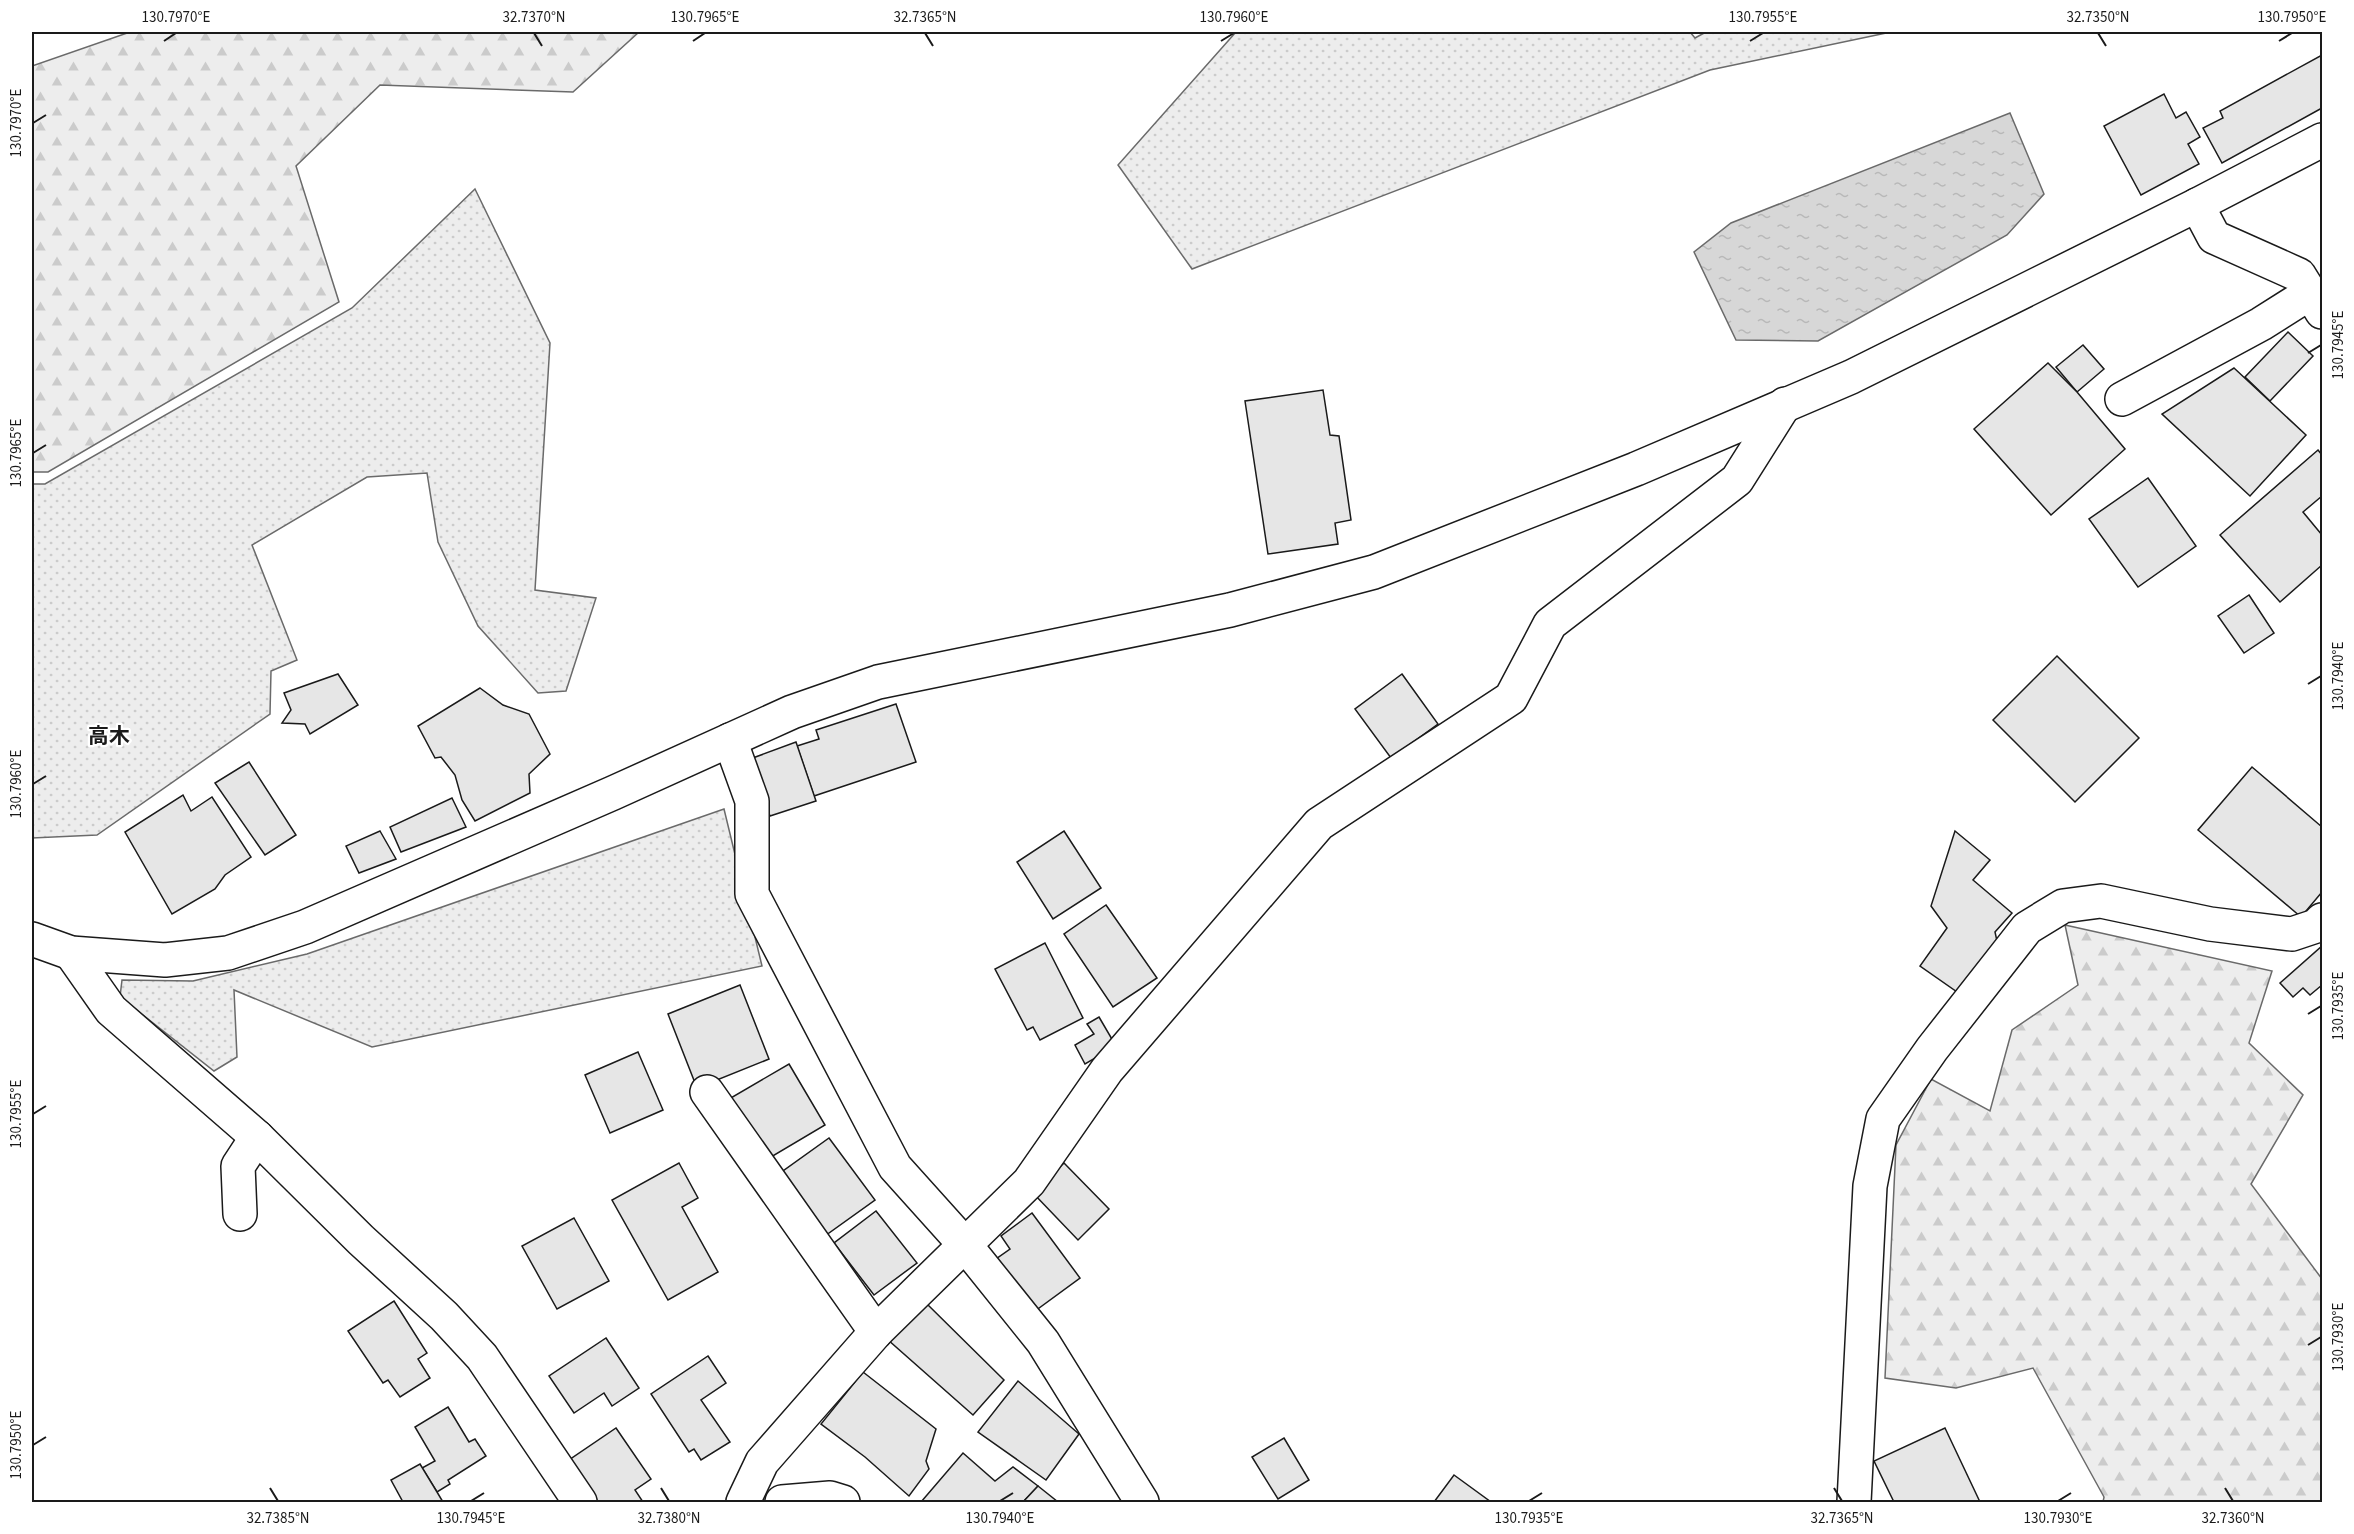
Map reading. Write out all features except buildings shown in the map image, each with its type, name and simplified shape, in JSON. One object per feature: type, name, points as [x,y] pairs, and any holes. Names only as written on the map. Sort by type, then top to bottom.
[{"type":"street","points":[[32,939],[71,953],[165,960],[228,953],[305,927],[792,712],[878,682],[1230,610],[1374,572],[1636,469],[1851,377],[2197,205],[2322,140]]},
{"type":"street","points":[[2122,399],[2261,324],[2316,303],[2299,275],[2214,237],[2197,205]]},
{"type":"street","points":[[743,1503],[762,1462],[876,1332],[1029,1182],[1107,1070],[1318,824],[1511,698],[1550,624],[1737,480],[1785,404]]},
{"type":"street","points":[[730,740],[752,801],[752,894],[895,1167],[966,1246],[1042,1342],[1142,1503]]},
{"type":"street","points":[[1854,1503],[1870,1186],[1883,1119],[1932,1049],[2027,927],[2063,906],[2101,901],[2210,924],[2292,934],[2316,926],[2322,920]]},
{"type":"street","points":[[71,953],[111,1010],[257,1137],[483,1357],[580,1503]]},
{"type":"street","points":[[707,1092],[876,1332]]},
{"type":"street","points":[[240,1214],[238,1166],[257,1137]]},
{"type":"street","points":[[782,1503],[830,1498],[843,1503]]},
{"type":"green space","points":[[130,32],[639,32],[573,92],[380,85],[296,166],[339,302],[48,472],[32,472],[32,66]]},
{"type":"green space","points":[[1236,32],[1690,32],[1695,38],[1706,32],[1891,32],[1710,70],[1192,269],[1118,165]]},
{"type":"green space","points":[[475,189],[550,343],[535,590],[596,598],[566,691],[538,693],[478,626],[438,542],[427,473],[367,477],[252,545],[297,660],[271,671],[270,714],[97,835],[32,838],[32,484],[45,484],[352,308]]},
{"type":"green space","points":[[724,809],[762,966],[372,1047],[234,990],[237,1057],[214,1071],[120,997],[122,980],[193,981],[307,954]]},
{"type":"green space","points":[[2065,925],[2272,971],[2249,1043],[2303,1095],[2251,1184],[2322,1279],[2322,1502],[2103,1502],[2104,1497],[2033,1368],[1956,1388],[1885,1378],[1896,1145],[1931,1079],[1990,1111],[2012,1030],[2078,985]]},
{"type":"water","points":[[2010,113],[2044,194],[2007,235],[1818,341],[1736,340],[1694,252],[1731,223]]},
{"type":"district","name":"高木","points":[[109,736]]}]
